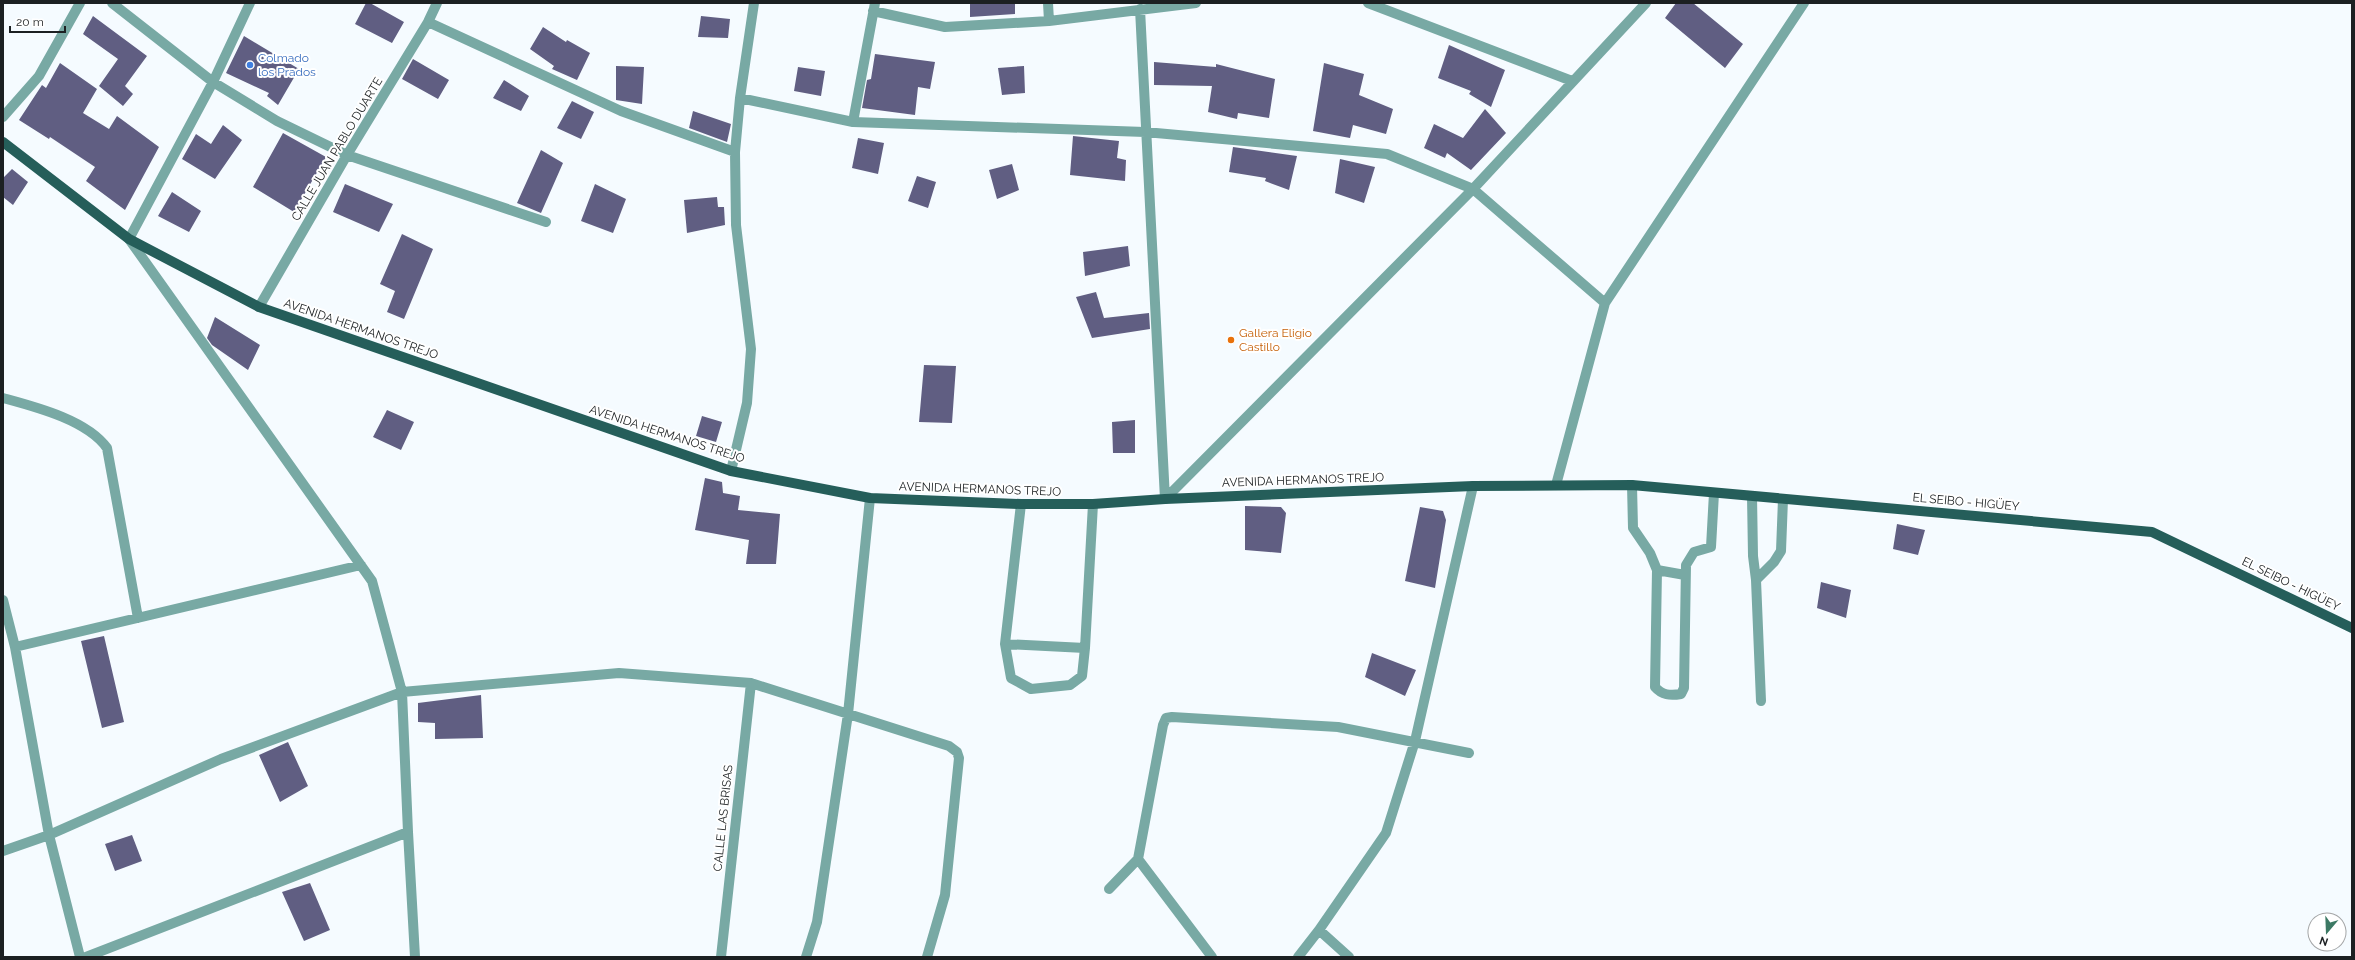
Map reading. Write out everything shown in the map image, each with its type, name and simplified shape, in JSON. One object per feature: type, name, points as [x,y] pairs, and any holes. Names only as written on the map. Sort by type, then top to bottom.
[{"type":"main road","name":"AVENIDA HERMANOS TREJO","points":[[3,142],[129,239],[259,307],[732,471],[870,498],[1021,504],[1093,504],[1165,499],[1473,486],[1556,486]]},
{"type":"main road","name":"EL SEIBO - HIGÜEY","points":[[1556,486],[1632,485],[2152,532],[2352,628]]},
{"type":"street","points":[[3,117],[39,76],[80,3]]},
{"type":"street","points":[[112,3],[213,82],[278,121],[347,156],[546,222]]},
{"type":"street","points":[[250,3],[213,82],[129,239],[372,581],[402,692],[408,832],[416,957]]},
{"type":"street","name":"CALLE JUAN PABLO DUARTE","points":[[259,307],[347,156],[428,22],[437,3]]},
{"type":"street","points":[[732,471],[747,403],[751,349],[736,225],[735,152],[740,98],[754,3]]},
{"type":"street","points":[[1048,3],[1049,21]]},
{"type":"street","points":[[853,122],[874,7],[945,27],[1049,21],[1196,3]]},
{"type":"street","points":[[1368,3],[1572,81]]},
{"type":"street","points":[[1165,499],[1473,189],[1646,3]]},
{"type":"street","points":[[1556,486],[1606,303],[1804,3]]},
{"type":"street","points":[[1140,9],[1145,132],[1165,499]]},
{"type":"street","points":[[428,22],[621,111],[735,152]]},
{"type":"street","points":[[740,98],[853,122],[1145,132],[1386,154],[1473,189],[1606,303]]},
{"type":"street","points":[[3,398],[32,406],[88,430],[100,438],[107,448],[138,618]]},
{"type":"street","points":[[1632,485],[1633,528],[1650,553],[1657,570],[1655,687],[1660,693],[1672,696],[1681,694],[1684,688],[1686,565],[1694,552],[1711,547],[1713,541],[1714,493]]},
{"type":"street","points":[[1298,957],[1319,930],[1386,833],[1416,742],[1473,486]]},
{"type":"street","points":[[1752,496],[1753,556],[1756,580],[1761,701]]},
{"type":"street","points":[[806,957],[817,922],[848,714],[870,498]]},
{"type":"street","points":[[1756,580],[1774,562],[1781,551],[1783,499]]},
{"type":"street","points":[[1021,504],[1005,644],[1011,678],[1031,689],[1070,685],[1082,676],[1085,648],[1093,504]]},
{"type":"street","points":[[15,647],[361,565]]},
{"type":"street","points":[[1657,570],[1685,575]]},
{"type":"street","points":[[3,600],[15,647],[49,834],[80,957]]},
{"type":"street","points":[[1005,644],[1085,648]]},
{"type":"street","points":[[3,851],[49,834],[221,759],[402,692],[619,672],[751,683],[949,746],[957,752],[959,758],[945,895],[927,957]]},
{"type":"street","name":"CALLE LAS BRISAS","points":[[721,957],[751,683]]},
{"type":"street","points":[[1109,889],[1138,859],[1163,725],[1166,718],[1172,717],[1338,727],[1469,752]]},
{"type":"street","points":[[86,957],[408,832]]},
{"type":"street","points":[[1138,859],[1212,957]]},
{"type":"street","points":[[1319,930],[1349,957]]},
{"type":"building","points":[[366,3],[370,3],[404,22],[392,43],[355,24]]},
{"type":"building","points":[[970,3],[1015,3],[1015,14],[970,17]]},
{"type":"building","points":[[1676,3],[1693,3],[1743,44],[1725,68],[1665,18]]},
{"type":"building","points":[[93,16],[147,56],[125,86],[133,94],[123,106],[99,86],[118,59],[83,34]]},
{"type":"building","points":[[701,16],[730,19],[728,38],[698,37]]},
{"type":"building","points":[[543,27],[566,42],[567,40],[590,53],[577,80],[552,69],[554,66],[530,49]]},
{"type":"building","points":[[244,36],[299,69],[278,105],[267,96],[269,93],[226,73]]},
{"type":"building","points":[[1449,45],[1505,70],[1491,107],[1469,94],[1471,91],[1438,78]]},
{"type":"building","points":[[875,54],[935,62],[930,89],[918,87],[915,115],[862,108],[867,80],[871,79]]},
{"type":"building","points":[[413,59],[449,80],[438,99],[402,79]]},
{"type":"building","points":[[1154,62],[1216,67],[1216,64],[1275,79],[1269,118],[1238,113],[1237,119],[1208,112],[1212,86],[1154,85]]},
{"type":"building","points":[[60,63],[97,89],[83,113],[109,129],[117,116],[159,147],[125,210],[86,181],[95,167],[50,137],[49,139],[19,120],[42,85],[46,88]]},
{"type":"building","points":[[1324,63],[1364,74],[1359,95],[1393,109],[1386,134],[1353,125],[1350,138],[1313,131]]},
{"type":"building","points":[[616,66],[644,67],[642,104],[616,100]]},
{"type":"building","points":[[1024,66],[1025,93],[1002,95],[998,68]]},
{"type":"building","points":[[798,67],[825,71],[821,96],[794,91]]},
{"type":"building","points":[[504,80],[529,96],[521,111],[493,98]]},
{"type":"building","points":[[572,101],[594,112],[581,139],[557,128]]},
{"type":"building","points":[[1485,109],[1506,133],[1471,170],[1447,153],[1445,158],[1424,148],[1434,124],[1463,138]]},
{"type":"building","points":[[693,111],[731,124],[727,142],[689,128]]},
{"type":"building","points":[[223,125],[242,140],[215,179],[182,159],[196,134],[211,144]]},
{"type":"building","points":[[283,133],[326,157],[294,212],[253,187]]},
{"type":"building","points":[[1073,136],[1119,141],[1117,158],[1126,160],[1125,181],[1070,175]]},
{"type":"building","points":[[858,138],[884,143],[878,174],[852,168]]},
{"type":"building","points":[[1233,147],[1297,156],[1289,190],[1265,181],[1266,178],[1229,172]]},
{"type":"building","points":[[541,150],[563,163],[541,213],[517,203]]},
{"type":"building","points":[[1340,159],[1375,167],[1364,203],[1335,193]]},
{"type":"building","points":[[1012,164],[1019,190],[997,199],[989,170]]},
{"type":"building","points":[[12,169],[28,182],[13,205],[3,197],[3,178]]},
{"type":"building","points":[[917,176],[936,182],[928,208],[908,201]]},
{"type":"building","points":[[345,184],[393,204],[379,232],[333,212]]},
{"type":"building","points":[[595,184],[626,199],[613,233],[581,221]]},
{"type":"building","points":[[172,192],[201,211],[189,232],[158,216]]},
{"type":"building","points":[[717,197],[718,207],[724,207],[725,225],[687,233],[684,200]]},
{"type":"building","points":[[402,234],[433,249],[404,319],[387,312],[395,291],[380,284]]},
{"type":"building","points":[[1128,246],[1130,266],[1085,276],[1083,252]]},
{"type":"building","points":[[1096,292],[1104,318],[1149,313],[1150,329],[1092,338],[1076,297]]},
{"type":"building","points":[[215,317],[260,345],[248,370],[212,345],[207,338]]},
{"type":"building","points":[[924,365],[956,366],[952,423],[919,422]]},
{"type":"building","points":[[387,410],[414,422],[401,450],[373,437]]},
{"type":"building","points":[[702,416],[722,422],[716,442],[696,436]]},
{"type":"building","points":[[1135,420],[1135,453],[1113,453],[1112,422]]},
{"type":"building","points":[[705,478],[722,482],[723,493],[740,496],[738,510],[780,514],[776,564],[746,564],[749,540],[695,530]]},
{"type":"building","points":[[1245,506],[1281,507],[1286,513],[1281,553],[1245,550]]},
{"type":"building","points":[[1420,507],[1443,511],[1446,520],[1435,588],[1405,581]]},
{"type":"building","points":[[1897,524],[1925,530],[1918,555],[1893,549]]},
{"type":"building","points":[[1821,582],[1851,590],[1846,618],[1817,608]]},
{"type":"building","points":[[104,636],[124,722],[102,728],[81,641]]},
{"type":"building","points":[[1372,653],[1416,670],[1405,696],[1365,677]]},
{"type":"building","points":[[481,695],[483,738],[435,739],[435,723],[418,722],[418,703]]},
{"type":"building","points":[[288,742],[308,786],[280,802],[259,755]]},
{"type":"building","points":[[132,835],[142,861],[115,871],[105,844]]},
{"type":"building","points":[[310,883],[330,930],[304,941],[282,892]]},
{"type":"place","name":"Colmado los Prados","points":[[250,65]]},
{"type":"place","name":"Gallera Eligio Castillo","points":[[1231,340]]}]
